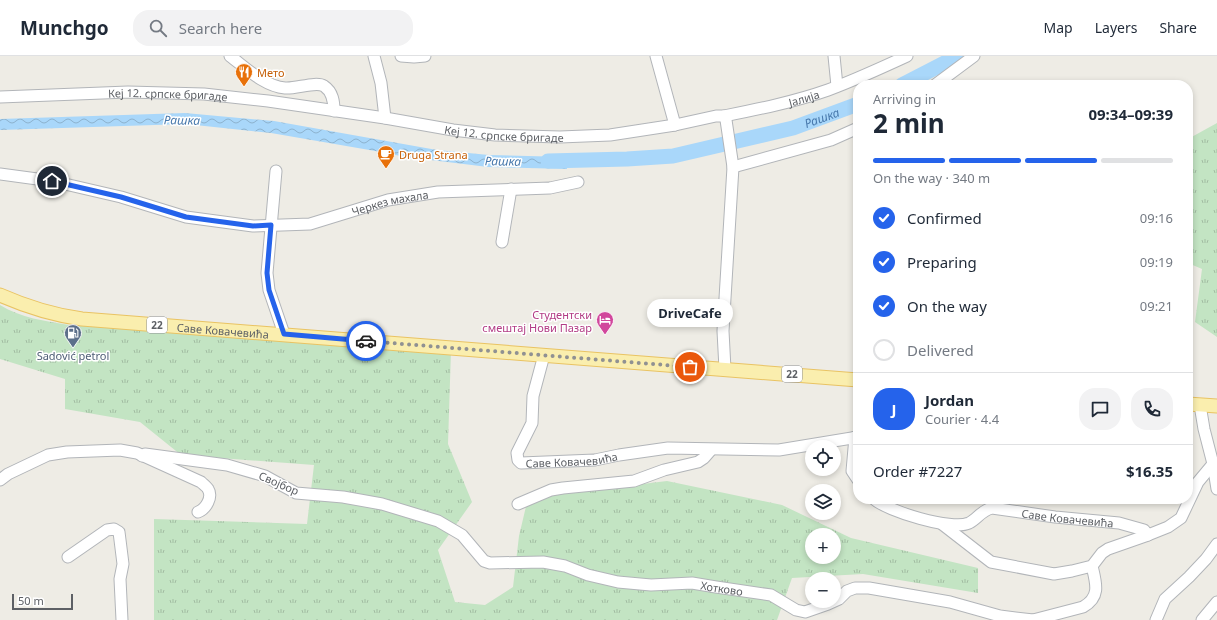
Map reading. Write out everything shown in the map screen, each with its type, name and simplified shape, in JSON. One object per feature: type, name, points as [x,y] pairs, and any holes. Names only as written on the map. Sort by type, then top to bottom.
[{"type":"main road","name":"Саве Ковачевића","points":[[0,295],[41,311],[70,318],[853,380]]},
{"type":"main road","points":[[1194,404],[1217,406]]},
{"type":"street","points":[[374,56],[381,83],[385,118]]},
{"type":"street","points":[[401,56],[425,56]]},
{"type":"street","points":[[656,56],[675,125]]},
{"type":"street","points":[[834,56],[837,86]]},
{"type":"street","name":"Јалија","points":[[771,106],[837,86],[907,56]]},
{"type":"street","points":[[942,80],[974,56]]},
{"type":"street","points":[[233,59],[263,80],[283,88],[323,85],[331,93],[334,111]]},
{"type":"street","name":"Кеј 12. српске бригаде","points":[[0,97],[128,92],[190,93],[268,101],[385,118],[453,130],[495,135],[560,137],[610,135],[675,125],[716,116],[725,120],[771,106]]},
{"type":"street","points":[[725,120],[733,167],[724,331],[726,369]]},
{"type":"street","points":[[733,167],[831,140],[853,130]]},
{"type":"street","points":[[276,171],[267,273],[269,290],[284,334]]},
{"type":"street","name":"Черкез махала","points":[[0,174],[52,181],[106,193],[186,217],[253,226],[310,224],[388,200],[438,192],[550,188],[578,182]]},
{"type":"street","points":[[502,242],[511,190]]},
{"type":"street","name":"Саве Ковачевића","points":[[544,355],[533,396],[532,423],[517,454],[518,460],[521,463],[596,460],[668,448],[711,450],[779,450],[853,438]]},
{"type":"street","points":[[1194,404],[1204,430],[1213,464],[1217,489]]},
{"type":"street","name":"Својбор","points":[[1,477],[41,458],[67,452],[120,450],[142,456],[201,482],[208,489],[210,494],[209,502],[202,511],[198,512]]},
{"type":"street","points":[[518,504],[551,490],[634,481],[664,470],[698,462],[711,450]]},
{"type":"street","name":"Својбор","points":[[142,456],[145,454],[227,465],[265,476],[296,493],[343,497],[382,504],[416,514]]},
{"type":"street","name":"Саве Ковачевића","points":[[853,462],[853,472]]},
{"type":"street","points":[[1193,493],[1198,482],[1213,464]]},
{"type":"street","name":"Саве Ковачевића","points":[[885,504],[904,513],[942,524],[958,526],[968,523],[987,509],[992,508],[1055,517],[1119,523],[1144,530],[1148,535]]},
{"type":"street","points":[[1033,620],[1083,607],[1089,603],[1094,598],[1096,584],[1092,566],[1102,553],[1108,549],[1168,527],[1182,518],[1188,504]]},
{"type":"street","name":"Хотково","points":[[416,514],[438,521],[462,535],[484,561],[490,563],[543,562],[564,566],[618,582],[651,585],[692,583],[771,595],[796,610],[805,612],[839,599],[848,591],[855,588],[862,588],[950,602],[1000,616],[1033,620]]},
{"type":"street","name":"Саве Ковачевића","points":[[942,524],[991,562],[1054,574],[1092,566]]},
{"type":"street","points":[[68,557],[108,530],[114,529],[119,532],[123,564],[120,579],[122,620]]},
{"type":"street","points":[[1156,620],[1165,599],[1189,577],[1206,559],[1217,544]]},
{"type":"street","points":[[1202,620],[1217,602]]},
{"type":"green space","points":[[1217,123],[1217,337],[1195,322],[1202,269],[1193,265],[1193,136]]},
{"type":"green space","points":[[0,305],[25,316],[69,325],[451,350],[448,444],[472,502],[438,550],[455,602],[485,605],[513,587],[519,536],[528,498],[667,481],[782,505],[805,516],[805,520],[813,520],[830,528],[805,528],[805,564],[841,564],[841,533],[851,538],[978,568],[978,593],[863,574],[841,575],[841,572],[805,572],[805,577],[792,578],[777,620],[154,620],[154,519],[307,524],[314,465],[181,455],[140,422],[65,409],[65,379],[0,359]]},
{"type":"water","points":[[185,113],[274,121],[437,150],[489,155],[567,157],[567,169],[488,167],[420,160],[271,133],[186,124],[0,130],[0,119]]},
{"type":"waterway","name":"Рашка","points":[[912,80],[958,56]]},
{"type":"waterway","name":"Рашка","points":[[548,161],[673,156],[793,128],[853,106]]},
{"type":"way so far","points":[[366,341],[690,367]]},
{"type":"place","name":"Мето","points":[[244,87]]},
{"type":"place","name":"Druga Strana","points":[[386,169]]},
{"type":"place","name":"Студентски смештај Нови Пазар","points":[[605,335]]},
{"type":"place","name":"Sadović petrol","points":[[73,348]]},
{"type":"place","name":"DriveCafe","points":[[690,367]]},
{"type":"route","points":[[52,181],[121,197],[186,217],[253,226],[271,225],[267,273],[269,290],[284,334],[366,341]]}]
